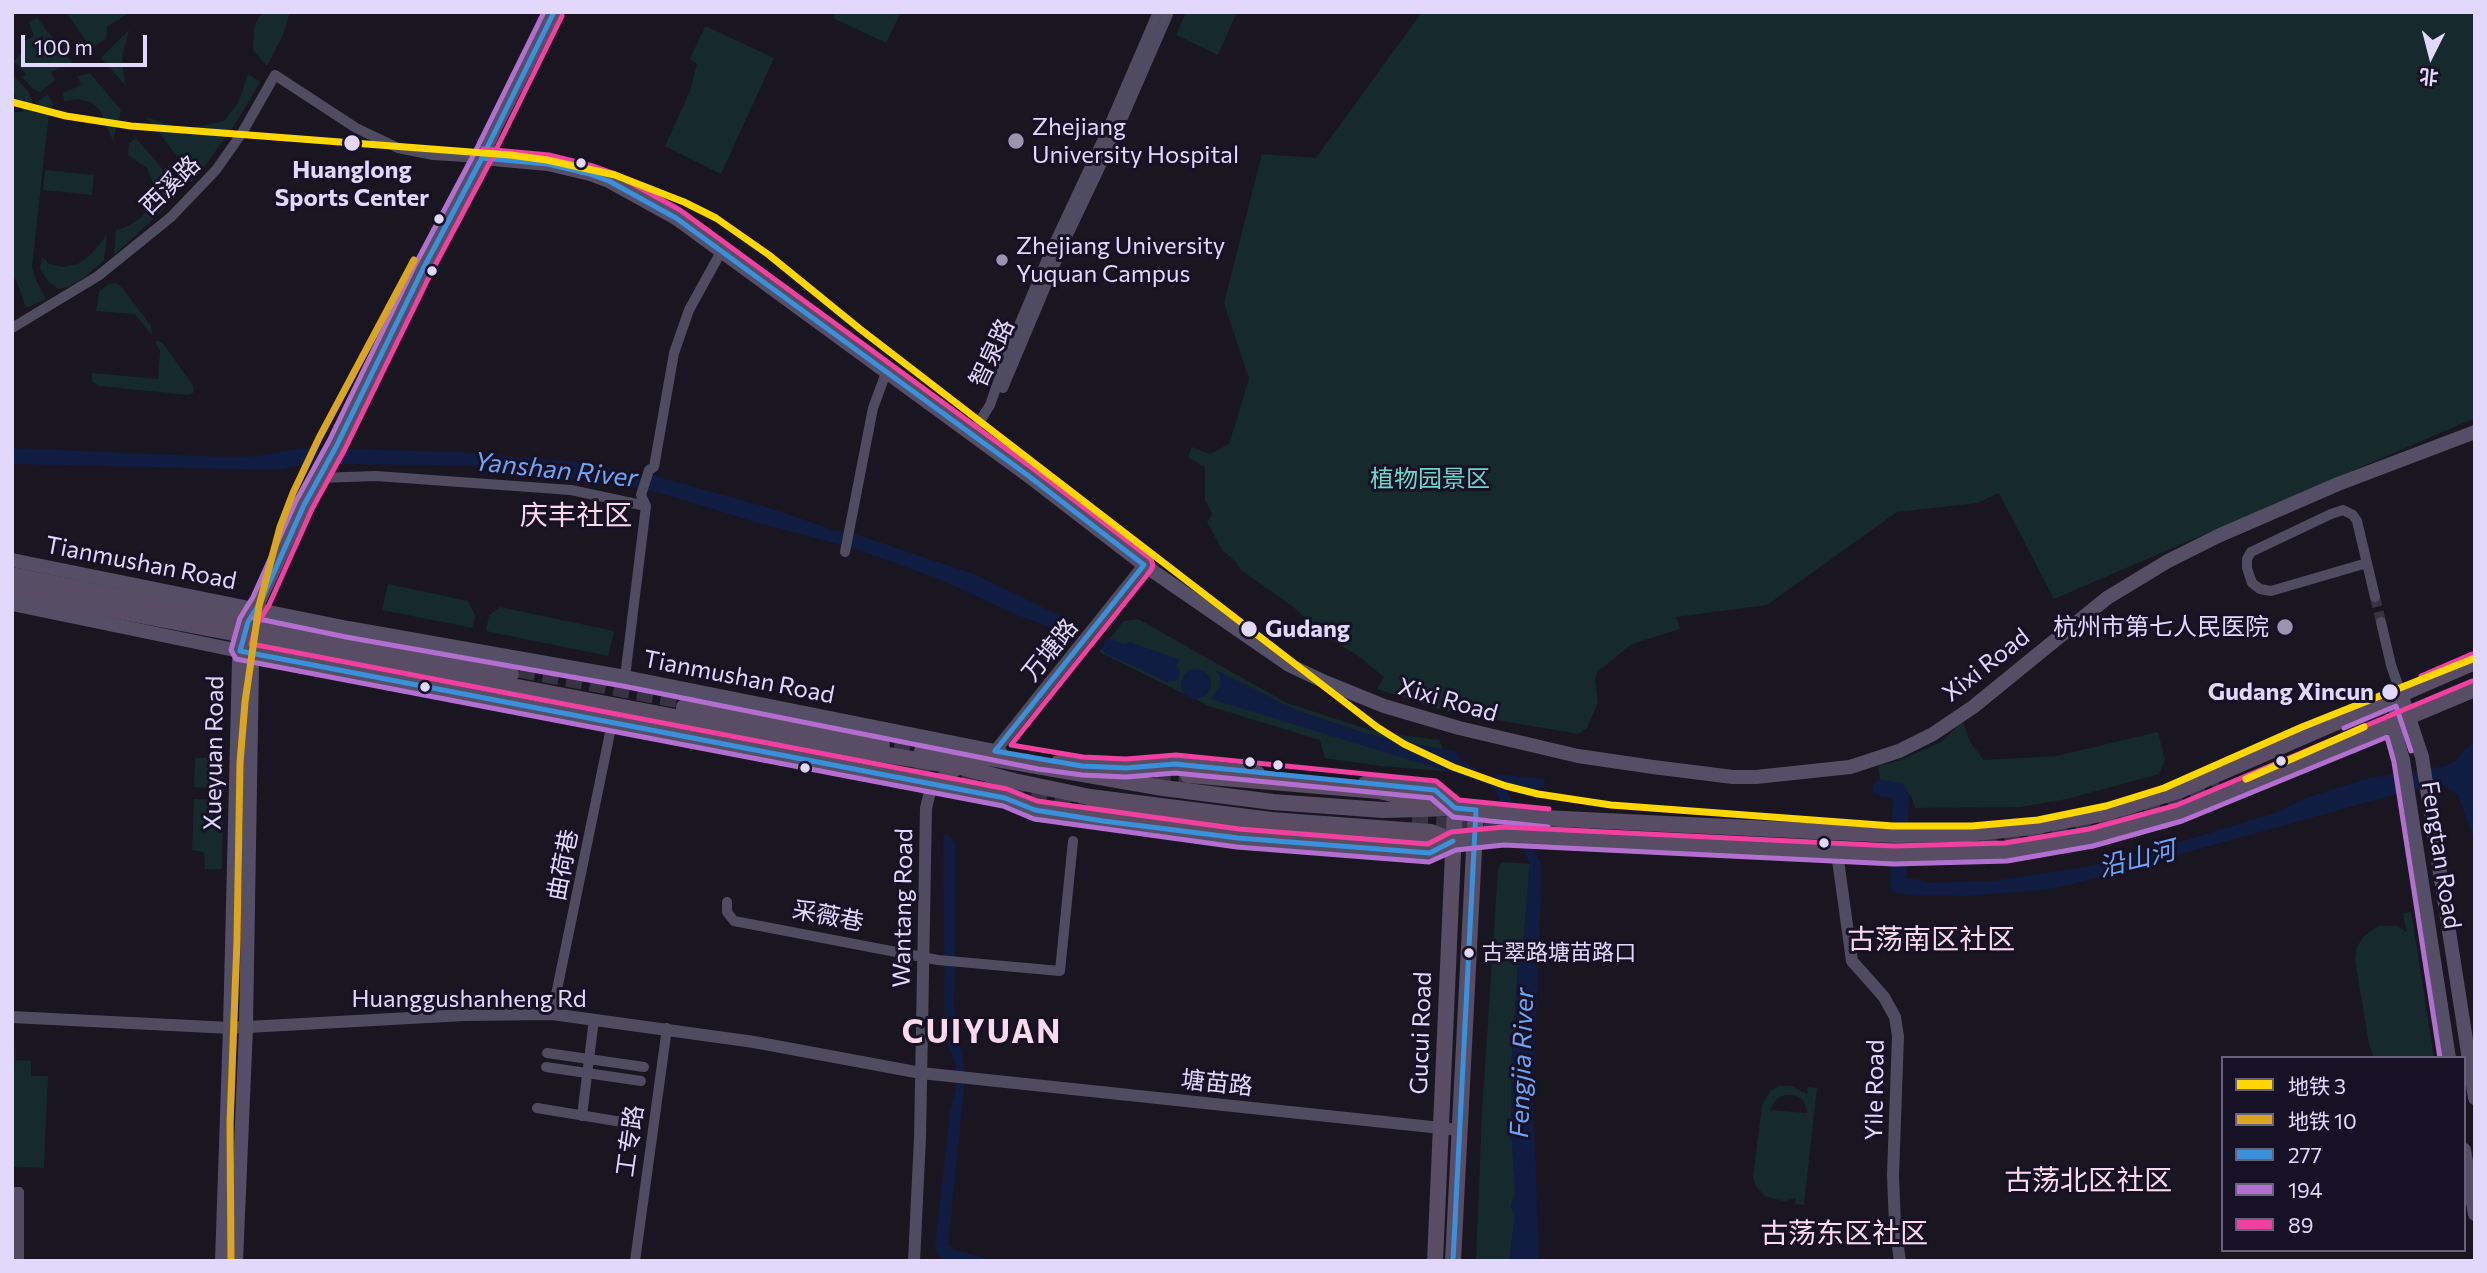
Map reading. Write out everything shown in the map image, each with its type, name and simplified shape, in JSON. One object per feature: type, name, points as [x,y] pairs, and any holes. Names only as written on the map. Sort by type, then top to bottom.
[{"type":"highway","points":[[1188,775],[1379,791],[1455,808]]},
{"type":"highway","points":[[1092,810],[1270,832],[1368,839],[1452,841]]},
{"type":"main road","points":[[250,634],[322,474],[554,12]]},
{"type":"main road","name":"Xixi Road","points":[[482,158],[548,164],[609,181],[676,218],[972,434],[1144,565],[1289,665],[1355,695],[1415,716],[1578,756],[1733,777],[1850,767],[1899,751],[1934,734],[1990,694],[2107,598],[2168,561],[2218,536],[2338,484],[2475,432]]},
{"type":"main road","name":"Tianmushan Road","points":[[12,561],[250,634],[348,628],[625,677],[1163,788],[1273,802],[1383,810],[1455,808],[1543,818],[1895,835],[1966,834],[2032,827],[2119,809],[2181,790],[2475,662]]},
{"type":"main road","name":"Tianmushan Road","points":[[12,575],[612,723],[1005,798],[1035,810],[1238,838],[1430,853],[1452,841],[1504,836],[1837,853]]},
{"type":"main road","name":"Tianmushan Road","points":[[12,591],[250,634],[807,742],[961,767],[1090,797],[1271,820],[1431,832],[1452,841]]},
{"type":"main road","name":"Tianmushan Road","points":[[12,604],[250,634],[588,690],[925,751],[990,754],[1082,766],[1126,768],[1175,764],[1435,790],[1455,808]]},
{"type":"main road","name":"Xueyuan Road","points":[[236,1261],[238,1028],[250,634]]},
{"type":"main road","points":[[1837,853],[1921,855],[2006,852],[2091,838],[2137,827],[2180,813],[2475,689]]},
{"type":"main road","points":[[2393,725],[2401,694]]},
{"type":"main road","name":"Fengtan Road","points":[[2401,694],[2422,757],[2475,1098]]},
{"type":"main road","name":"Fengtan Road","points":[[2393,725],[2403,760],[2449,1056]]},
{"type":"main road","name":"Gucui Road","points":[[1435,1261],[1455,808]]},
{"type":"main road","name":"Gucui Road","points":[[1453,1261],[1476,810]]},
{"type":"main road","name":"Xueyuan Road","points":[[222,1261],[238,1028]]},
{"type":"main road","points":[[2466,1161],[2475,1213]]},
{"type":"street","name":"智泉路","points":[[972,434],[990,405],[1012,342],[1050,252],[1158,12]]},
{"type":"street","name":"智泉路","points":[[990,405],[999,397],[1065,241],[1115,136],[1169,12]]},
{"type":"street","name":"西溪路","points":[[12,328],[98,276],[171,217],[216,170],[242,133],[275,75],[356,128],[398,148],[433,155],[482,158]]},
{"type":"street","points":[[625,677],[646,506],[642,495],[649,470],[654,467],[677,342],[696,296],[722,250]]},
{"type":"street","points":[[845,551],[873,408],[886,373]]},
{"type":"street","points":[[322,474],[571,490],[646,506]]},
{"type":"street","points":[[2367,563],[2271,591],[2260,589],[2252,583],[2247,568],[2247,559],[2252,552],[2343,510],[2353,515],[2357,521],[2367,563],[2375,597]]},
{"type":"street","name":"万塘路","points":[[990,754],[1144,565]]},
{"type":"street","points":[[2381,622],[2401,694]]},
{"type":"street","name":"曲荷巷","points":[[552,1014],[612,723]]},
{"type":"street","points":[[932,784],[990,754]]},
{"type":"street","name":"Wantang Road","points":[[914,1261],[926,808],[932,784]]},
{"type":"street","name":"采薇巷","points":[[727,902],[727,912],[734,920],[922,957],[1060,971],[1073,841]]},
{"type":"street","name":"Yile Road","points":[[1837,853],[1852,961],[1884,997],[1895,1017],[1898,1088],[1893,1175],[1895,1226],[1900,1261]]},
{"type":"street","name":"Huanggushanheng Rd","points":[[12,1017],[238,1028],[464,1015],[552,1014],[667,1028],[921,1073]]},
{"type":"street","points":[[582,1116],[594,1019]]},
{"type":"street","name":"工专路","points":[[635,1261],[667,1028]]},
{"type":"street","points":[[547,1053],[644,1067]]},
{"type":"street","points":[[546,1067],[641,1081]]},
{"type":"street","name":"塘苗路","points":[[921,1073],[1460,1130]]},
{"type":"street","points":[[537,1108],[634,1124]]},
{"type":"street","points":[[12,1192],[19,1192],[19,1261]]},
{"type":"green space","points":[[66,12],[130,12],[107,27],[106,39],[91,48]]},
{"type":"green space","points":[[264,12],[290,12],[283,35],[267,66],[253,50],[254,29],[258,18]]},
{"type":"green space","points":[[836,12],[901,12],[886,43],[833,18]]},
{"type":"green space","points":[[1186,12],[1237,12],[1218,55],[1176,35]]},
{"type":"green space","name":"植物园景区","points":[[1422,12],[2475,12],[2475,418],[2054,599],[1999,493],[1977,503],[1897,512],[1767,605],[1676,617],[1680,629],[1632,644],[1598,671],[1595,678],[1598,703],[1587,728],[1578,734],[1445,711],[1377,689],[1384,677],[1358,656],[1324,635],[1292,606],[1241,570],[1222,550],[1207,522],[1212,514],[1205,500],[1205,467],[1188,457],[1192,447],[1210,454],[1229,444],[1249,379],[1224,303],[1262,154],[1316,158]]},
{"type":"green space","points":[[37,18],[72,62],[51,72],[55,80],[40,92],[33,89],[22,77],[26,74],[14,61],[21,54],[25,41],[34,36],[29,22]]},
{"type":"green space","points":[[705,26],[774,58],[721,174],[665,146],[690,91],[697,64],[690,59]]},
{"type":"green space","points":[[129,30],[122,58],[125,85],[101,58]]},
{"type":"green space","points":[[90,73],[121,110],[113,141],[100,110],[90,102],[78,99],[64,101],[63,93],[81,85],[78,76]]},
{"type":"green space","points":[[12,74],[29,92],[35,115],[38,101],[48,94],[53,105],[49,112],[32,267],[46,299],[26,308],[17,282],[12,276],[12,112],[23,112],[12,89]]},
{"type":"green space","points":[[248,74],[260,82],[239,118],[205,166],[187,168],[146,117],[184,130],[224,121],[238,103]]},
{"type":"green space","points":[[136,138],[165,172],[174,193],[172,200],[160,213],[114,255],[116,230],[138,220],[149,209],[153,194],[153,183],[147,168],[128,155],[129,143]]},
{"type":"green space","points":[[45,170],[94,175],[92,195],[43,190]]},
{"type":"green space","points":[[107,235],[104,260],[85,277],[68,287],[58,289],[40,269],[42,257],[49,264],[63,267],[78,264],[90,255]]},
{"type":"green space","points":[[115,283],[121,286],[151,326],[152,336],[135,314],[96,311],[99,292]]},
{"type":"green space","points":[[155,342],[162,342],[194,387],[193,393],[188,395],[100,386],[92,382],[92,373],[158,379],[160,351]]},
{"type":"green space","points":[[388,584],[468,601],[475,615],[473,628],[382,610]]},
{"type":"green space","points":[[500,607],[614,631],[608,656],[486,631],[489,615]]},
{"type":"green space","points":[[1138,619],[1287,703],[1376,732],[1439,740],[1454,772],[1325,758],[1320,740],[1209,706],[1099,652],[1124,621]]},
{"type":"green space","points":[[1963,721],[1970,742],[1984,760],[2056,756],[2158,732],[2165,761],[2159,774],[2067,799],[2020,807],[1915,808],[1911,796],[1881,785],[1878,766],[1901,760],[1941,742]]},
{"type":"green space","points":[[195,758],[223,758],[223,788],[194,787]]},
{"type":"green space","points":[[194,799],[223,800],[222,869],[205,869],[204,852],[192,850]]},
{"type":"green space","points":[[1500,864],[1530,864],[1522,957],[1518,966],[1511,1069],[1515,1192],[1511,1206],[1515,1215],[1509,1261],[1476,1261],[1482,1112],[1498,869]]},
{"type":"green space","points":[[2411,911],[2434,1056],[2373,1056],[2369,1044],[2355,959],[2357,947],[2363,937],[2378,926],[2398,926],[2407,933],[2403,914]]},
{"type":"green space","points":[[16,1038],[16,1060],[31,1061],[31,1076],[48,1076],[44,1168],[12,1167]]},
{"type":"green space","points":[[1780,1086],[1791,1086],[1807,1094],[1808,1087],[1817,1088],[1804,1205],[1795,1204],[1796,1198],[1784,1201],[1766,1197],[1755,1185],[1753,1177],[1762,1105],[1771,1090]],"holes":[[[1794,1095],[1802,1099],[1807,1113],[1770,1110],[1777,1098]]]},
{"type":"water","points":[[12,448],[225,457],[257,456],[303,448],[458,452],[577,462],[651,475],[770,508],[833,530],[855,534],[976,575],[1069,620],[1069,628],[1062,631],[1019,616],[944,581],[857,549],[623,484],[481,466],[351,464],[295,466],[279,470],[12,464]]},
{"type":"water","points":[[1130,642],[1180,660],[1169,683],[1119,659],[1115,649]]},
{"type":"water","points":[[1196,669],[1207,673],[1211,684],[1207,695],[1196,699],[1185,695],[1181,684],[1185,673]]},
{"type":"water","name":"Fengjia River","points":[[1214,669],[1296,710],[1368,734],[1457,752],[1459,759],[1493,780],[1496,774],[1545,779],[1544,787],[1539,789],[1505,787],[1542,866],[1533,1101],[1539,1261],[1509,1261],[1515,1215],[1511,1206],[1515,1192],[1511,1069],[1518,965],[1522,957],[1530,864],[1496,791],[1479,781],[1211,699],[1220,686],[1220,676]]},
{"type":"water","points":[[2475,741],[2475,842],[2458,795],[2443,785],[2393,795],[2044,890],[1964,896],[1899,892],[1901,881],[1993,881],[2086,867],[2137,855],[2275,813],[2309,797],[2369,778],[2445,766],[2456,761]]},
{"type":"water","points":[[947,835],[955,844],[954,1008],[964,1067],[948,1244],[953,1249],[993,1261],[946,1261],[939,1256],[935,1247],[950,1113],[956,1089],[956,1066],[945,1033],[943,837]]},
{"type":"waterway","name":"Yanshan River","points":[[1110,647],[1172,673]]},
{"type":"waterway","name":"沿山河","points":[[1881,788],[1898,791],[1901,796],[1898,885],[1919,888]]},
{"type":"tunnel","points":[[2375,597],[2381,622]]},
{"type":"tunnel","points":[[496,665],[698,704]]},
{"type":"tunnel","points":[[871,738],[935,750]]},
{"type":"tunnel","points":[[915,766],[1021,796],[1092,810]]},
{"type":"tunnel","points":[[1131,772],[1188,775]]},
{"type":"tunnel","points":[[1957,846],[2004,843],[2110,825],[2221,788]]},
{"type":"tunnel","points":[[1412,823],[1589,833]]},
{"type":"metro line","name":"3","points":[[12,102],[66,116],[131,126],[547,160],[615,175],[684,202],[716,218],[769,255],[860,329],[1377,727],[1404,744],[1453,767],[1538,794],[1611,805],[1893,826],[1972,826],[2038,820],[2106,806],[2164,788],[2302,727],[2475,658]]},
{"type":"metro line","name":"10","points":[[231,1261],[230,1123],[240,763],[245,702],[259,606],[280,527],[293,493],[319,438],[414,260]]},
{"type":"metro line","name":"3","points":[[2246,779],[2364,727]]},
{"type":"transit line","name":"194","points":[[544,12],[329,441],[296,501],[253,597],[240,618],[231,650],[236,659],[1003,806],[1034,819],[1237,847],[1429,862],[1456,850],[1504,845],[1894,864],[2007,861],[2093,846],[2182,821],[2387,737],[2394,762],[2440,1056]]},
{"type":"transit line","name":"277","points":[[240,651],[248,622],[261,601],[304,505],[337,445],[554,12]]},
{"type":"transit line","name":"89","points":[[562,16],[345,449],[312,509],[269,605],[256,626],[251,644],[1007,789],[1037,801],[1239,829],[1428,844],[1451,832],[1504,827],[1894,846],[2005,843],[2089,829],[2177,805],[2472,681]]},
{"type":"transit line","name":"89","points":[[483,149],[549,155],[593,166],[613,173],[680,210],[1031,467],[1151,559],[1151,570],[1011,745],[1083,757],[1126,759],[1176,755],[1436,781],[1459,800],[1549,809]]},
{"type":"transit line","name":"277","points":[[482,158],[548,164],[590,174],[609,181],[676,218],[1026,474],[1144,565]]},
{"type":"transit line","name":"277","points":[[995,751],[1144,565]]},
{"type":"transit line","name":"194","points":[[254,618],[623,686],[1038,769],[1126,777],[1175,773],[1431,798],[1453,817],[1548,827]]},
{"type":"transit line","name":"277","points":[[240,651],[1005,798],[1035,810],[1103,821],[1238,838],[1430,853],[1453,841]]},
{"type":"transit line","name":"89","points":[[2421,676],[2472,654]]},
{"type":"transit line","name":"194","points":[[2344,728],[2396,706],[2411,751]]},
{"type":"transit line","name":"277","points":[[995,751],[1082,766],[1126,768],[1175,764],[1435,790],[1455,808],[1476,810]]},
{"type":"transit line","name":"277","points":[[1453,1261],[1476,810]]},
{"type":"place","name":"Zhejiang University Hospital","points":[[1016,141]]},
{"type":"place","name":"Huanglong Sports Center","points":[[352,143]]},
{"type":"place","name":"Zhejiang University Yuquan Campus","points":[[1002,260]]},
{"type":"place","name":"杭州市第七人民医院","points":[[2285,627]]},
{"type":"place","name":"Gudang","points":[[1249,629]]},
{"type":"place","name":"Gudang Xincun","points":[[2390,692]]},
{"type":"place","name":"古翠路塘苗路口","points":[[1469,953]]},
{"type":"district","name":"庆丰社区","points":[[576,516]]},
{"type":"district","name":"古荡南区社区","points":[[1931,940]]},
{"type":"district","name":"CUIYUAN","points":[[982,1032]]},
{"type":"district","name":"古荡北区社区","points":[[2088,1181]]},
{"type":"district","name":"古荡东区社区","points":[[1844,1234]]}]
